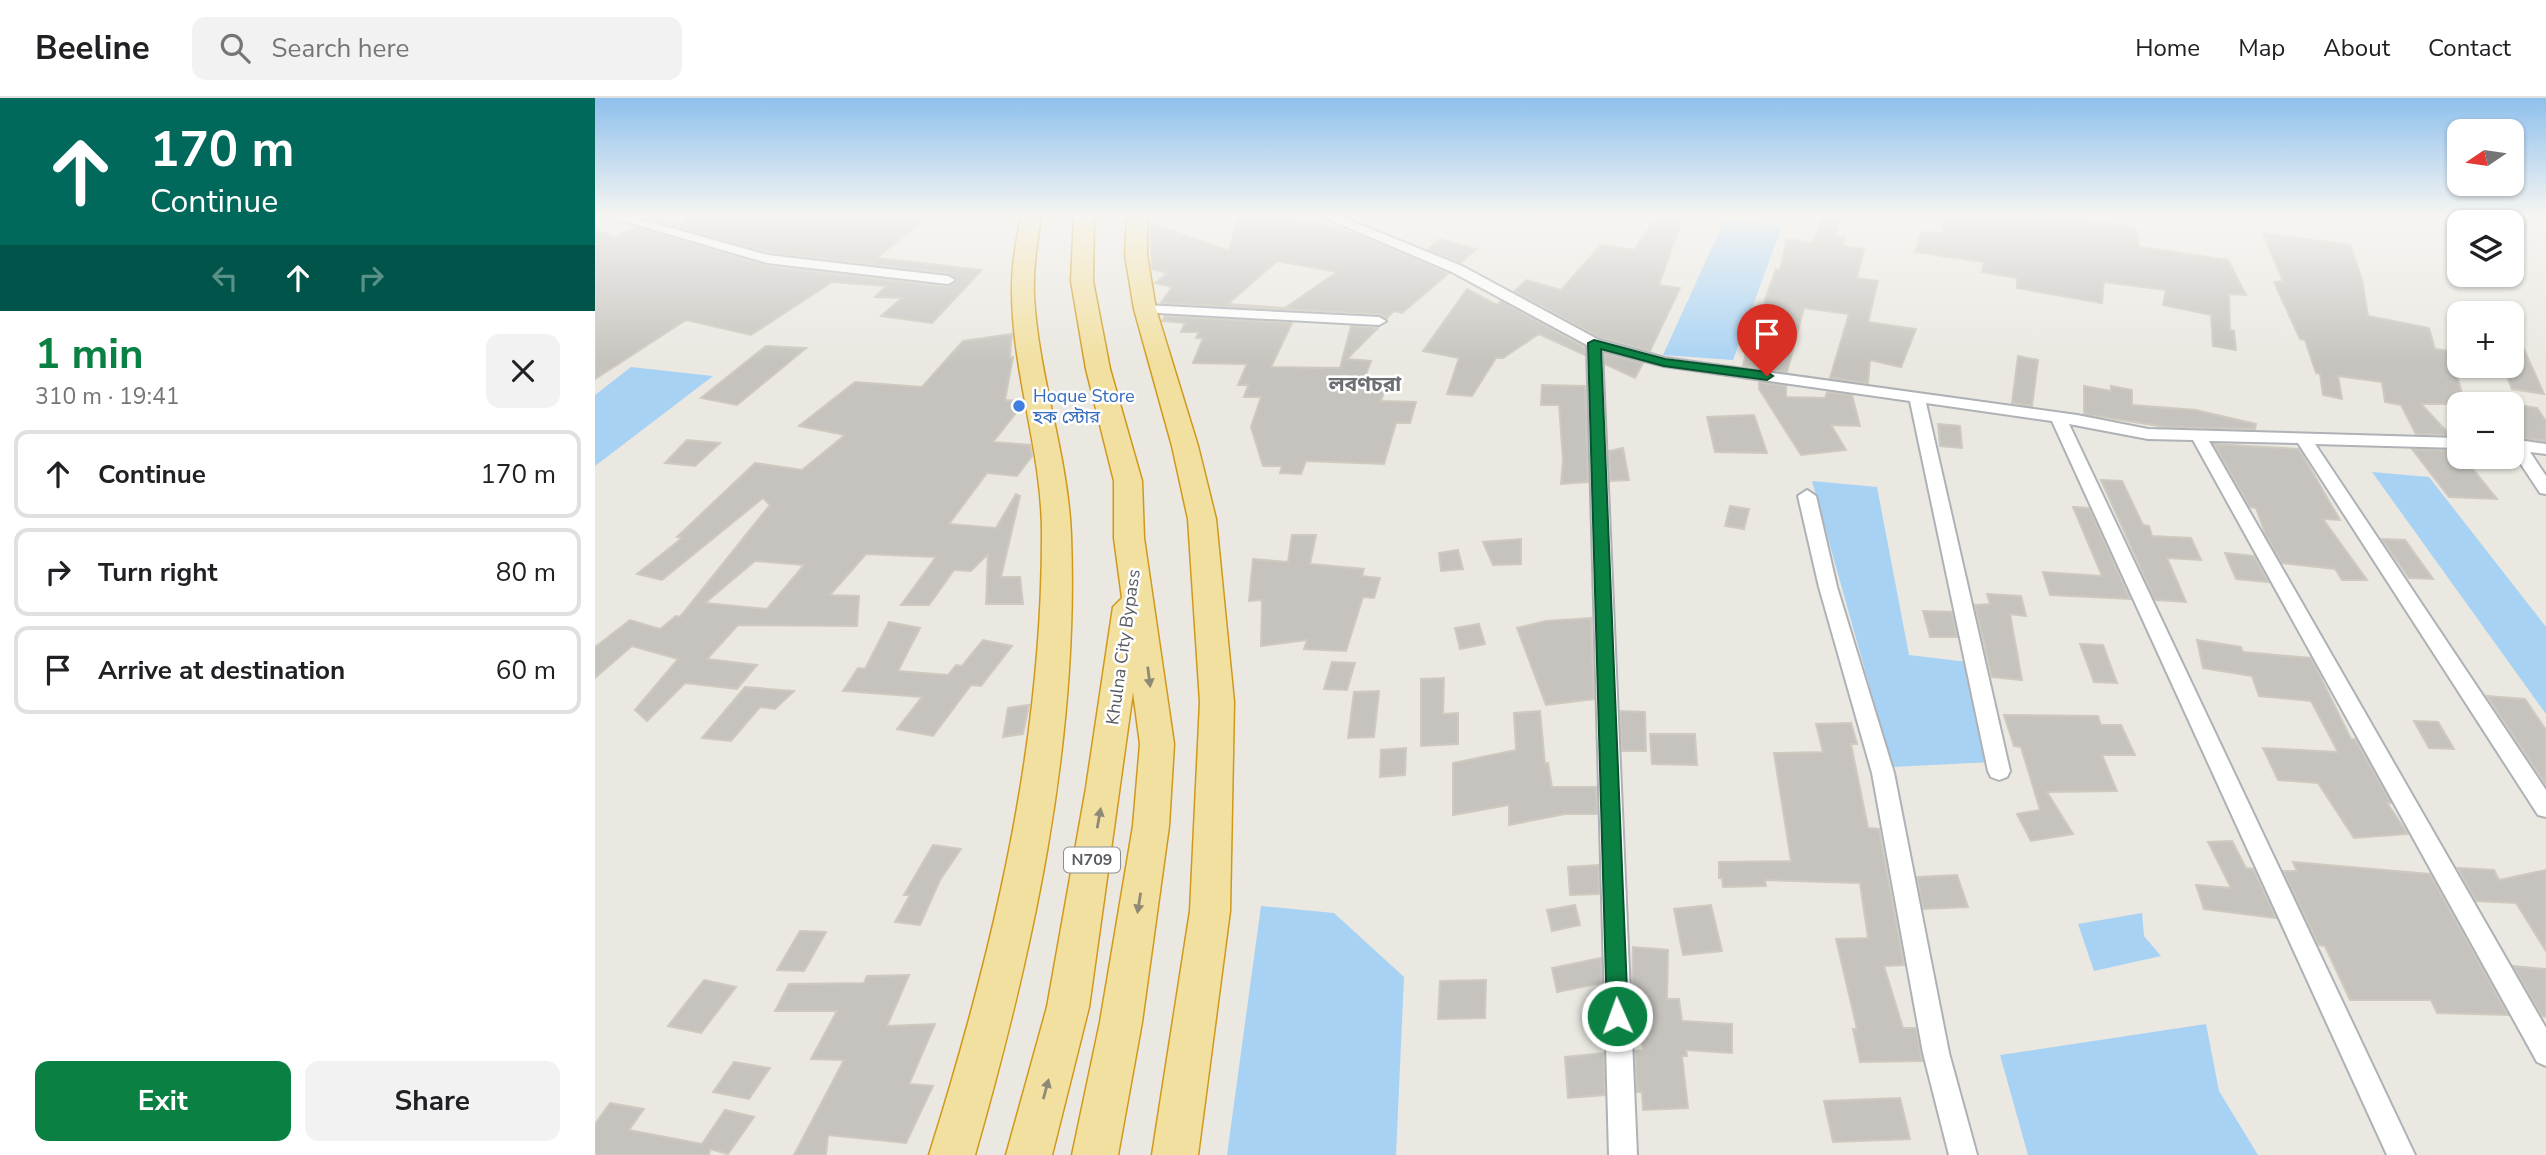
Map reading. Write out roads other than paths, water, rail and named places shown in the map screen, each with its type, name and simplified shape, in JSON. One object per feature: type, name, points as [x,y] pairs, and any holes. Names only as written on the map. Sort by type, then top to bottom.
[{"type":"highway","points":[[952,1155],[985,1049],[1025,860],[1053,668],[1058,533],[1024,292],[1026,265]]},
{"type":"highway","name":"N709","points":[[1082,265],[1082,281],[1098,369],[1128,481],[1129,538],[1134,560]]},
{"type":"highway","points":[[1138,265],[1145,309],[1185,446],[1202,519],[1217,702],[1210,911],[1175,1155]]},
{"type":"highway","name":"Khulna City Bypass","points":[[1028,1155],[1068,1007],[1104,788],[1134,560]]},
{"type":"highway","name":"Khulna City Bypass","points":[[1095,1155],[1121,1022],[1149,839],[1157,744],[1134,560]]},
{"type":"street","points":[[822,265],[948,280]]},
{"type":"street","points":[[1446,265],[1594,343],[1664,362],[2058,418],[2148,434],[2447,443]]},
{"type":"street","points":[[1145,309],[1379,321]]},
{"type":"street","points":[[1594,343],[1623,1155]]},
{"type":"street","points":[[1917,398],[1999,771]]},
{"type":"street","points":[[2058,418],[2401,1155]]},
{"type":"street","points":[[2198,435],[2546,1053]]},
{"type":"street","points":[[2303,438],[2546,808]]},
{"type":"street","points":[[2524,446],[2546,449]]},
{"type":"street","points":[[2524,458],[2546,489]]},
{"type":"street","points":[[1807,496],[1828,587],[1883,772],[1937,1053],[1963,1155]]},
{"type":"water","points":[[1704,265],[1768,265],[1733,360],[1663,355]]},
{"type":"water","points":[[631,367],[713,376],[595,466],[595,395]]},
{"type":"water","points":[[2372,472],[2429,477],[2546,627],[2546,714]]},
{"type":"water","points":[[1812,481],[1877,487],[1909,655],[1968,662],[1993,762],[1892,767]]},
{"type":"water","points":[[1261,906],[1334,913],[1404,977],[1396,1155],[1227,1155]]},
{"type":"water","points":[[2142,913],[2144,936],[2161,956],[2094,971],[2078,924]]},
{"type":"water","points":[[2206,1024],[2219,1091],[2258,1155],[2028,1155],[2000,1055]]},
{"type":"place","name":"Hoque Store হক স্টোর","points":[[1019,406]]},
{"type":"district","name":"লবণচরা","points":[[1365,384]]}]
